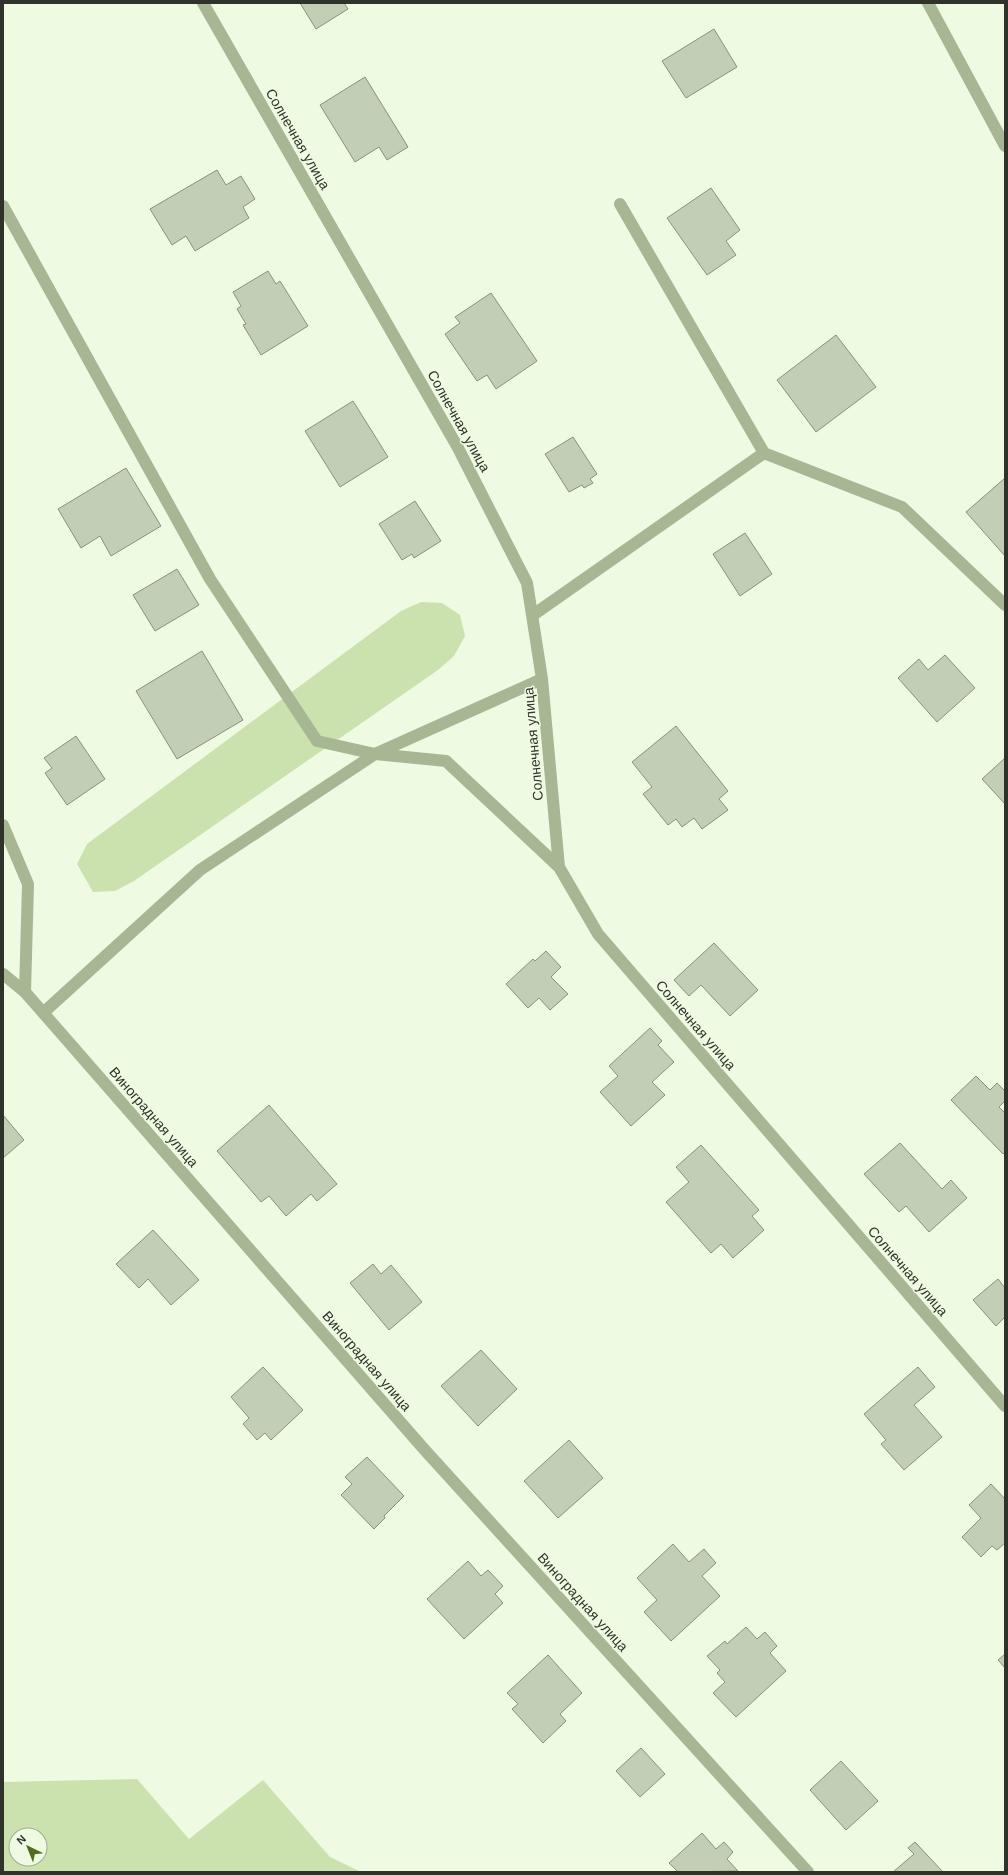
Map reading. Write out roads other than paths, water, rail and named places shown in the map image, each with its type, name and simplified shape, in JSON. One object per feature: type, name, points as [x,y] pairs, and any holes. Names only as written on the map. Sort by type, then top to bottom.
[{"type":"street","name":"Солнечная улица","points":[[203,3],[457,446],[527,583],[542,679],[559,867],[598,934],[1005,1406]]},
{"type":"street","points":[[928,3],[1005,146]]},
{"type":"street","points":[[620,204],[764,453],[902,507],[1005,605]]},
{"type":"street","points":[[3,206],[210,579],[317,741],[375,754],[446,761],[559,867]]},
{"type":"street","points":[[533,615],[764,453]]},
{"type":"street","points":[[44,1013],[200,870],[375,754],[542,679]]},
{"type":"street","points":[[3,825],[28,884],[25,992]]},
{"type":"street","name":"Виноградная улица","points":[[3,974],[25,992],[44,1013],[423,1448],[808,1872]]}]
